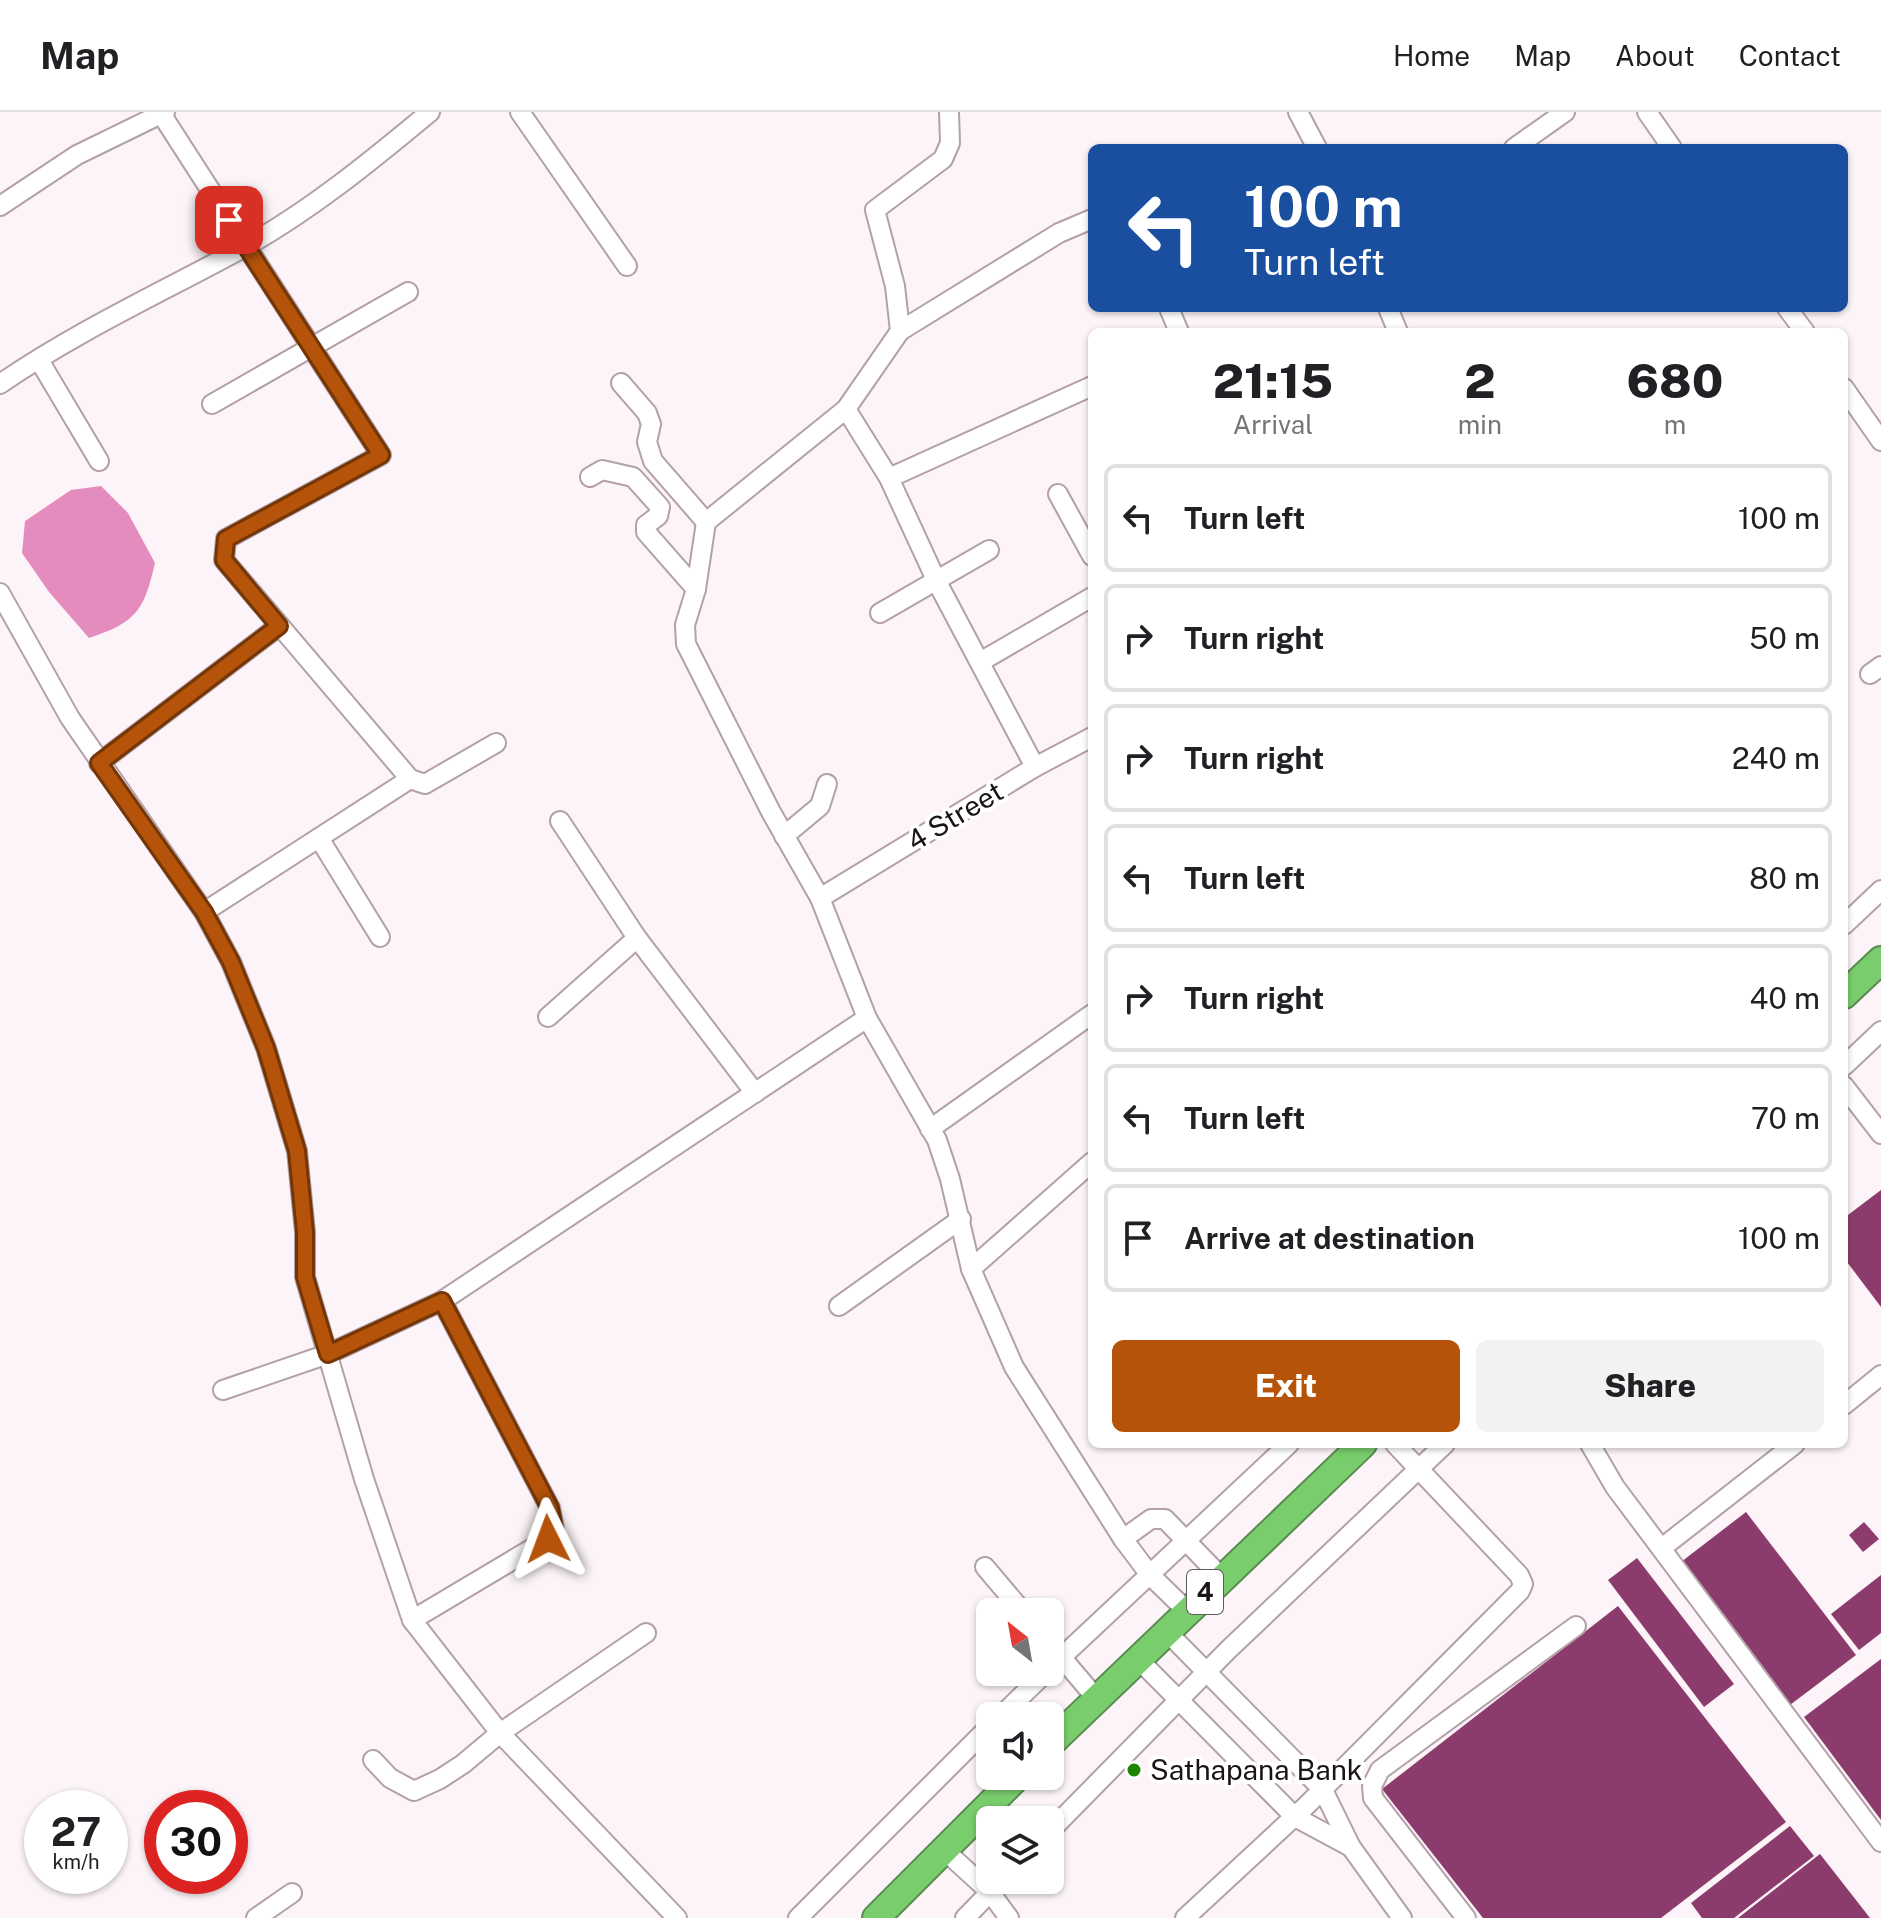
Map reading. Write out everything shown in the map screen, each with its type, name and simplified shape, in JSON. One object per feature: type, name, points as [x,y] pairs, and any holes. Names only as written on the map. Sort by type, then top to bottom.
[{"type":"highway","points":[[1848,991],[1881,960]]},
{"type":"highway","name":"4","points":[[1064,1730],[1165,1630],[1359,1448]]},
{"type":"highway","points":[[876,1918],[1004,1790]]},
{"type":"street","points":[[3,376],[39,360],[141,299],[245,246],[324,196],[430,112]]},
{"type":"street","points":[[520,112],[627,266]]},
{"type":"street","points":[[900,331],[895,286],[875,210],[943,159],[950,143],[949,112]]},
{"type":"street","points":[[1298,112],[1315,144]]},
{"type":"street","points":[[1520,144],[1565,112]]},
{"type":"street","points":[[1647,112],[1669,144]]},
{"type":"street","points":[[0,206],[77,155],[162,113],[381,455],[226,539],[224,560],[410,779],[425,784],[496,743]]},
{"type":"street","points":[[1088,221],[1059,233],[900,331],[846,409],[706,522],[696,589],[685,625],[686,644],[784,836],[820,898],[867,1018],[930,1129],[950,1179],[971,1269],[1014,1367],[1123,1539],[1150,1575],[1186,1610]]},
{"type":"street","points":[[212,404],[408,292]]},
{"type":"street","points":[[39,360],[99,461]]},
{"type":"street","points":[[621,383],[647,413],[651,424],[647,442],[653,461],[706,522]]},
{"type":"street","points":[[889,478],[1088,388]]},
{"type":"street","points":[[1848,394],[1881,441]]},
{"type":"street","points":[[846,409],[889,478],[937,582],[1035,767]]},
{"type":"street","points":[[590,477],[602,470],[633,477],[660,507],[658,516],[646,525],[646,532],[696,589]]},
{"type":"street","points":[[1058,494],[1088,549]]},
{"type":"street","points":[[880,613],[989,550]]},
{"type":"street","points":[[0,593],[70,718],[204,912],[231,962],[266,1048],[297,1151],[305,1232],[305,1277],[364,1479],[412,1620],[500,1733],[677,1918]]},
{"type":"street","points":[[980,662],[1088,599]]},
{"type":"street","points":[[99,763],[279,626]]},
{"type":"street","name":"4 Street","points":[[820,898],[1035,767],[1088,739]]},
{"type":"street","points":[[204,912],[410,779]]},
{"type":"street","points":[[784,836],[820,806],[827,784]]},
{"type":"street","points":[[560,821],[637,938],[755,1093]]},
{"type":"street","points":[[319,838],[380,937]]},
{"type":"street","points":[[1848,921],[1881,890]]},
{"type":"street","points":[[548,1017],[637,938]]},
{"type":"street","points":[[930,1129],[1088,1017]]},
{"type":"street","points":[[223,1390],[328,1354],[442,1301],[867,1018]]},
{"type":"street","points":[[1848,1062],[1881,1031]]},
{"type":"street","points":[[1848,1091],[1881,1134]]},
{"type":"street","points":[[971,1269],[1088,1166]]},
{"type":"street","points":[[839,1306],[961,1219]]},
{"type":"street","points":[[412,1620],[548,1539],[554,1529],[550,1508],[442,1301]]},
{"type":"street","points":[[1848,1402],[1881,1375]]},
{"type":"street","points":[[1064,1650],[1150,1575],[1285,1448]]},
{"type":"street","points":[[1185,1918],[1323,1790],[1520,1591],[1523,1584],[1519,1575],[1399,1448]]},
{"type":"street","points":[[1064,1817],[1208,1671],[1441,1448]]},
{"type":"street","points":[[1592,1448],[1615,1487],[1663,1547],[1881,1842]]},
{"type":"street","points":[[1663,1547],[1790,1448]]},
{"type":"street","points":[[1123,1539],[1151,1519],[1165,1519],[1221,1577]]},
{"type":"street","points":[[985,1567],[1011,1598]]},
{"type":"street","points":[[1466,1918],[1373,1798],[1372,1786],[1380,1770],[1576,1626]]},
{"type":"street","points":[[1165,1630],[1323,1790],[1351,1847],[1402,1918]]},
{"type":"street","points":[[373,1760],[390,1778],[414,1791],[440,1779],[500,1733],[646,1633]]},
{"type":"street","points":[[1137,1658],[1295,1817],[1351,1847]]},
{"type":"street","points":[[1064,1670],[1096,1698]]},
{"type":"street","points":[[1014,1702],[1028,1686]]},
{"type":"street","points":[[798,1918],[976,1740]]},
{"type":"street","points":[[943,1849],[976,1872]]},
{"type":"street","points":[[256,1918],[292,1893]]},
{"type":"street","points":[[965,1918],[988,1894]]},
{"type":"street","points":[[999,1894],[1009,1918]]},
{"type":"shaded area","points":[[101,486],[128,513],[155,563],[147,592],[136,612],[118,626],[89,638],[49,592],[22,553],[25,521],[71,490]]},
{"type":"building","points":[[1881,1190],[1881,1307],[1848,1263],[1848,1215]]},
{"type":"building","points":[[1746,1512],[1856,1655],[1790,1705],[1681,1562]]},
{"type":"building","points":[[1864,1522],[1879,1539],[1863,1552],[1849,1535]]},
{"type":"building","points":[[1637,1558],[1734,1684],[1704,1707],[1608,1580]]},
{"type":"building","points":[[1881,1575],[1881,1633],[1859,1650],[1831,1614]]},
{"type":"building","points":[[1618,1606],[1786,1822],[1661,1918],[1483,1918],[1382,1789]]},
{"type":"building","points":[[1881,1659],[1881,1820],[1804,1717]]},
{"type":"building","points":[[1790,1826],[1814,1856],[1734,1918],[1702,1918],[1691,1903]]},
{"type":"building","points":[[1820,1854],[1870,1918],[1738,1918]]},
{"type":"place","name":"Sathapana Bank","points":[[1134,1770]]},
{"type":"route","points":[[229,220],[381,455],[226,539],[222,550],[224,560],[279,626],[99,763],[204,912],[231,962],[266,1048],[297,1151],[305,1232],[305,1277],[328,1354],[442,1301],[550,1508],[554,1529],[548,1539]]}]
